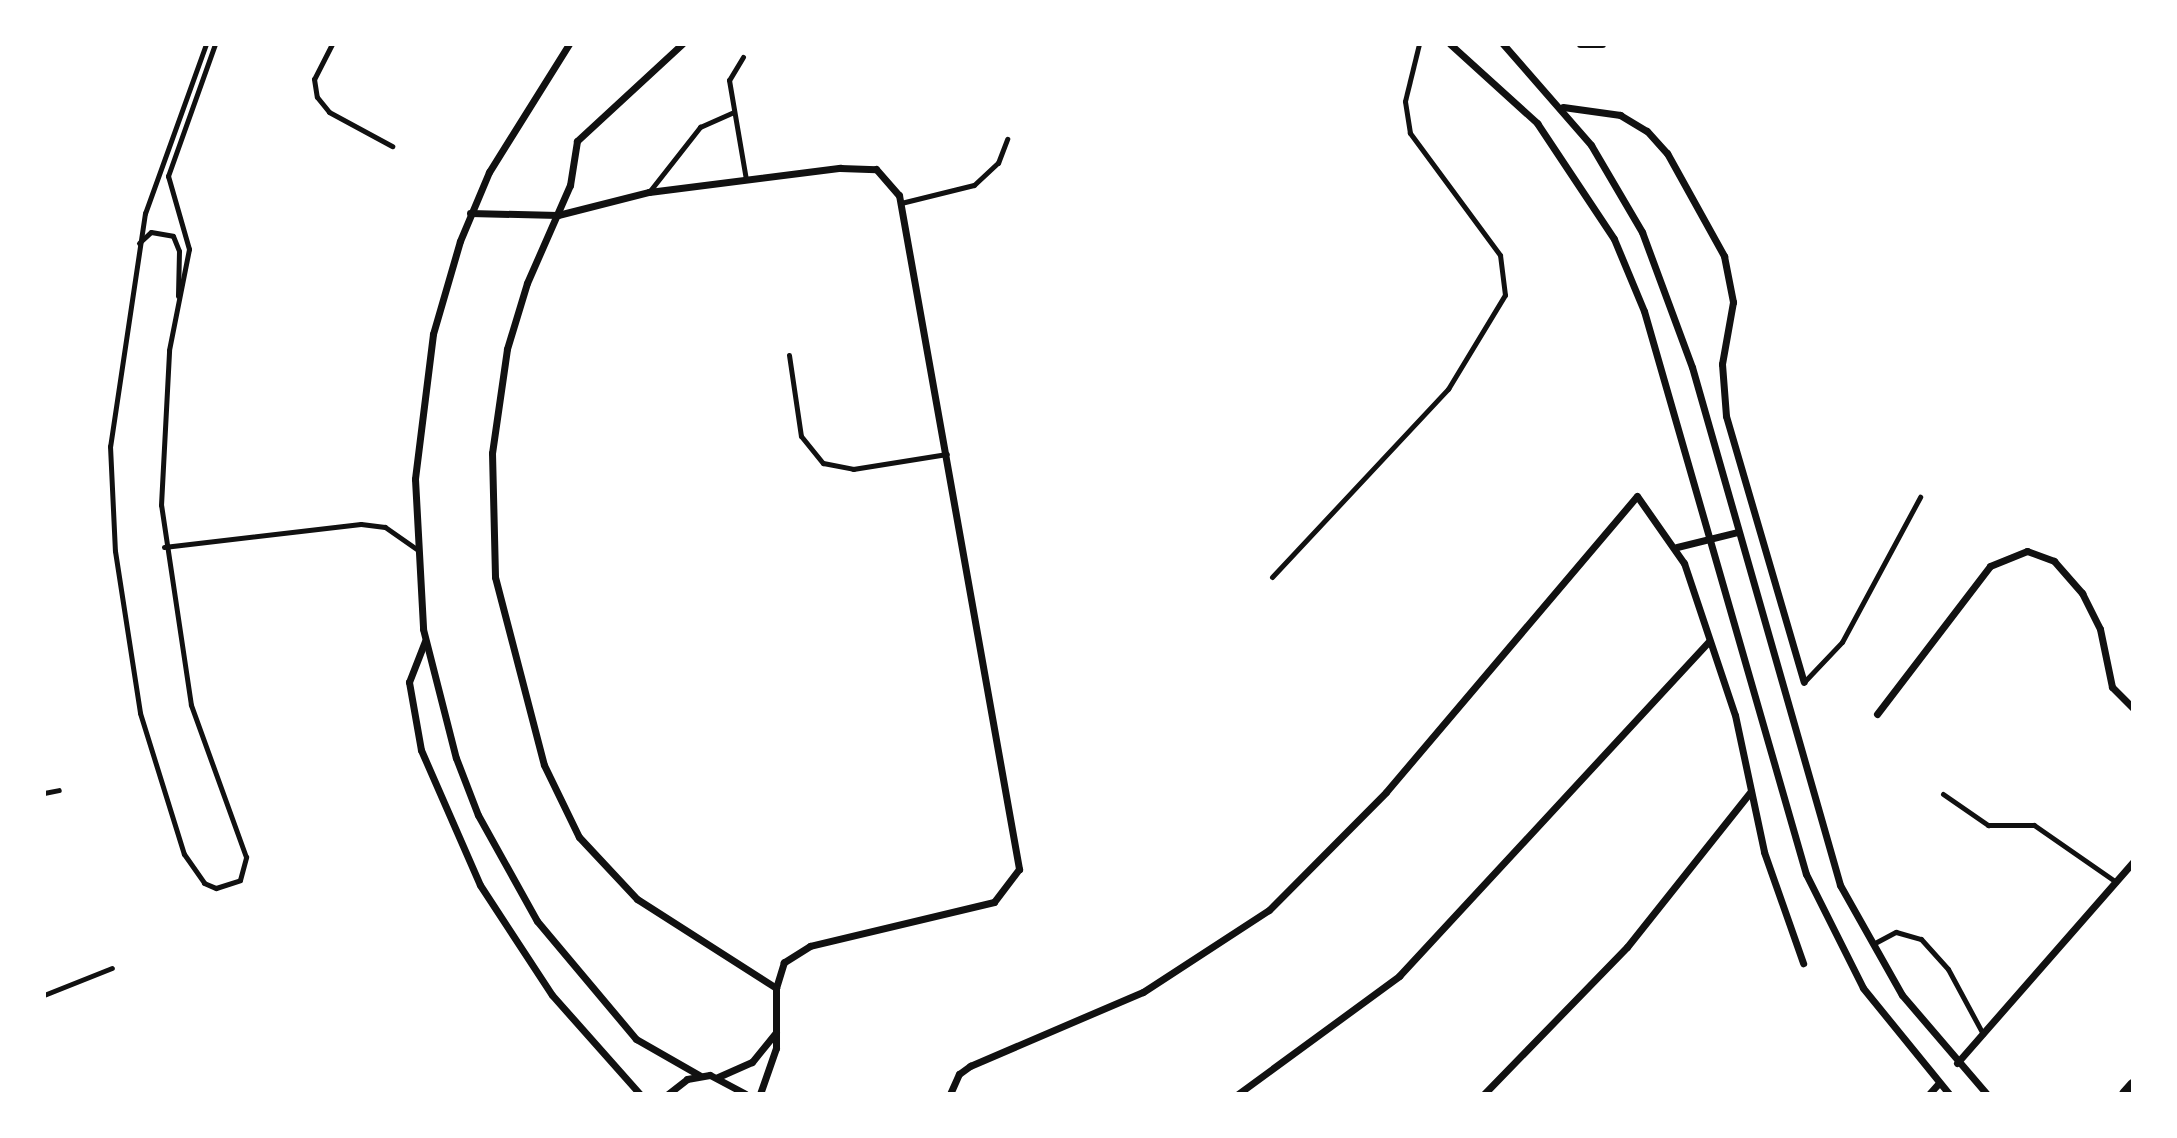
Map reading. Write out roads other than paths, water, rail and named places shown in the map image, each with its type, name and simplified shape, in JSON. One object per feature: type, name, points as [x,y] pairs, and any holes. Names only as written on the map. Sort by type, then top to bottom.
[{"type":"street","points":[[569,44],[525,106],[470,213],[425,382],[415,479],[416,549],[425,640],[478,815],[537,920],[630,1034],[699,1076],[718,1077],[745,1094]]},
{"type":"street","points":[[682,44],[577,141],[558,215],[516,316],[495,416],[492,541],[509,648],[553,789],[596,859],[668,922],[776,988]]},
{"type":"street","points":[[1450,44],[1537,123],[1614,239],[1644,311],[1706,539],[1806,874],[1832,936],[1863,988],[1938,1084],[1949,1094]]},
{"type":"street","points":[[1503,44],[1563,107],[1619,185],[1663,281],[1738,532],[1829,856],[1870,945],[1957,1063],[1987,1094]]},
{"type":"street","points":[[1580,44],[1602,44]]},
{"type":"street","points":[[1563,107],[1620,115],[1647,131],[1724,256],[1733,302],[1722,364],[1726,416],[1804,682]]},
{"type":"street","points":[[470,213],[558,215],[649,192],[867,167],[891,179],[901,203],[1019,869],[1003,895],[984,905],[796,952],[784,962],[776,988],[778,1028],[760,1094]]},
{"type":"street","points":[[950,1094],[959,1074],[971,1066],[1143,992],[1269,910],[1385,792],[1637,496],[1677,547],[1709,641],[1751,791],[1776,895],[1803,963]]},
{"type":"street","points":[[1677,547],[1738,532]]},
{"type":"street","points":[[1877,714],[1990,566],[2027,551],[2054,561],[2082,593],[2100,629],[2112,687],[2133,708]]},
{"type":"street","points":[[425,640],[409,682],[421,750],[480,885],[552,995],[640,1094]]},
{"type":"street","points":[[1238,1094],[1399,976],[1709,641]]},
{"type":"street","points":[[1485,1094],[1627,947],[1751,791]]},
{"type":"street","points":[[1957,1063],[2133,862]]},
{"type":"street","points":[[718,1077],[761,1054],[778,1028]]},
{"type":"street","points":[[668,1094],[699,1076]]},
{"type":"street","points":[[1929,1094],[1938,1084]]},
{"type":"street","points":[[2125,1094],[2133,1085]]},
{"type":"lane","points":[[206,44],[160,160],[137,245],[110,446],[121,606],[140,713],[184,854],[204,883],[229,887],[246,870],[246,857],[191,705],[164,547],[163,422],[188,237],[170,195],[169,164],[215,44]]},
{"type":"lane","points":[[332,44],[314,79],[322,105],[392,146]]},
{"type":"lane","points":[[1272,576],[1448,389],[1505,295],[1500,255],[1409,133],[1405,101],[1419,44]]},
{"type":"lane","points":[[743,57],[729,72],[746,179]]},
{"type":"lane","points":[[649,192],[700,127],[734,112]]},
{"type":"lane","points":[[901,203],[974,185],[998,163],[1007,139]]},
{"type":"lane","points":[[137,245],[151,232],[173,236],[179,251],[179,299]]},
{"type":"lane","points":[[789,355],[802,436],[823,463],[853,469],[947,454]]},
{"type":"lane","points":[[1804,682],[1842,642],[1920,496]]},
{"type":"lane","points":[[164,547],[361,524],[385,527],[416,549]]},
{"type":"lane","points":[[44,793],[58,790]]},
{"type":"lane","points":[[1943,794],[1988,825],[2034,825],[2116,882]]},
{"type":"lane","points":[[1870,945],[1896,932],[1921,939],[1948,969],[1983,1034]]},
{"type":"lane","points":[[44,995],[112,968]]}]
